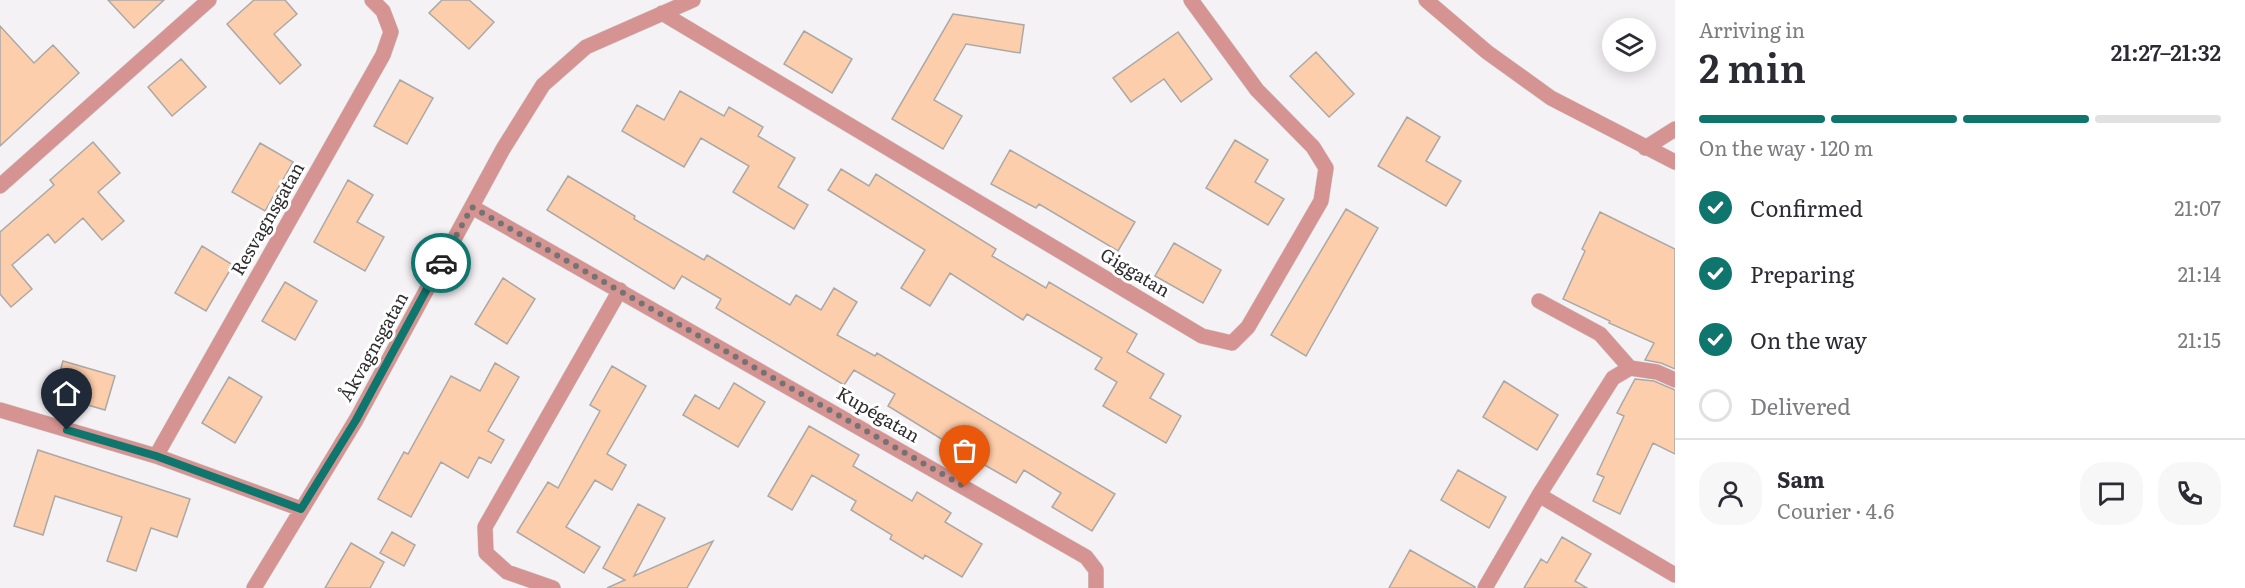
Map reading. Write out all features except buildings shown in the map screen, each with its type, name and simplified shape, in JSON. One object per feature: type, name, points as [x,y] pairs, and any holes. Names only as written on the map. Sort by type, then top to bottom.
[{"type":"street","points":[[0,186],[208,0]]},
{"type":"street","name":"Resvagnsgatan","points":[[156,456],[383,55],[391,32],[382,10],[372,0]]},
{"type":"street","name":"Åkvagnsgatan","points":[[254,588],[356,420],[503,149],[543,85],[586,46],[693,0]]},
{"type":"street","name":"Giggatan","points":[[662,13],[1202,336],[1232,343],[1248,327],[1321,201],[1326,168],[1313,147],[1257,90],[1191,0]]},
{"type":"street","points":[[1426,0],[1487,52],[1551,98],[1675,162]]},
{"type":"street","points":[[1645,148],[1675,129]]},
{"type":"street","name":"Kupégatan","points":[[472,207],[1086,557],[1096,570],[1096,588]]},
{"type":"street","points":[[553,588],[507,572],[486,553],[485,526],[620,290]]},
{"type":"street","points":[[1539,301],[1600,334],[1630,368]]},
{"type":"street","points":[[1485,588],[1539,495],[1613,378],[1630,368],[1657,372],[1675,380]]},
{"type":"street","points":[[0,410],[156,456],[301,509]]},
{"type":"street","points":[[1539,495],[1675,575]]},
{"type":"way so far","points":[[441,263],[472,207],[965,487]]},
{"type":"route","points":[[67,430],[156,456],[301,509],[356,420],[441,263]]}]
